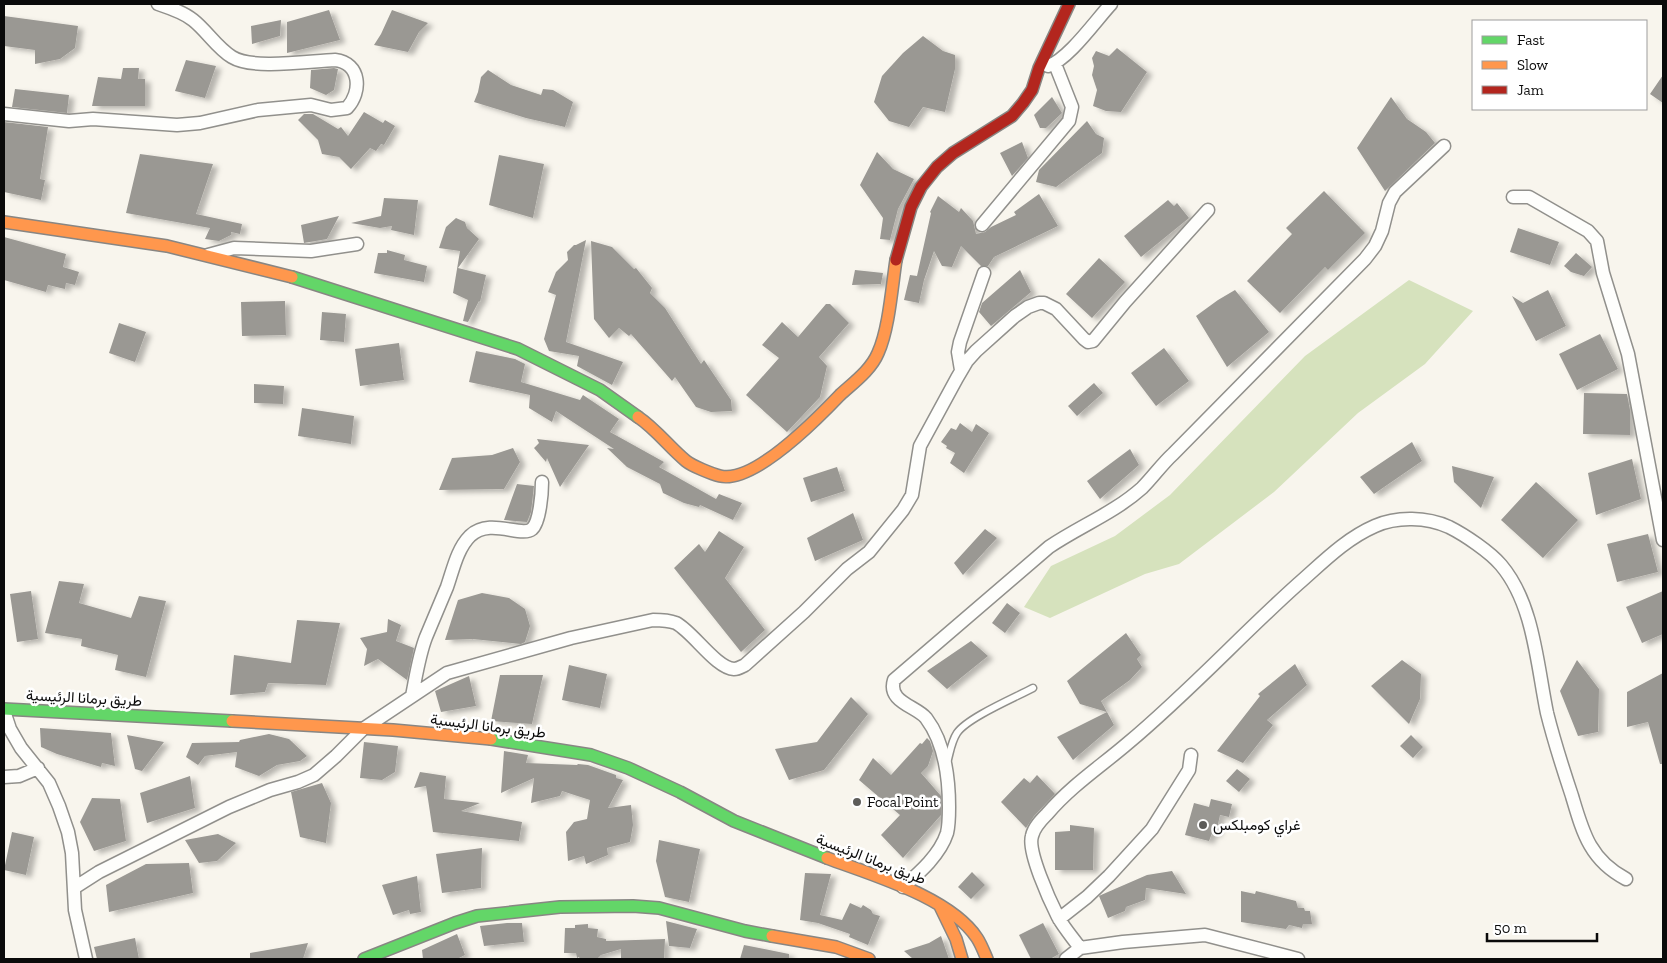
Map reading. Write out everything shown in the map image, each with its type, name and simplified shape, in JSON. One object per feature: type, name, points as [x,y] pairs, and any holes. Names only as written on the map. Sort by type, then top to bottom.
[{"type":"street","points":[[4,114],[69,121],[93,119],[176,125],[200,123],[267,109],[311,106],[342,110],[347,108],[355,98],[357,84],[354,70],[346,62],[335,60],[248,64],[225,52],[194,20],[158,4]]},
{"type":"street","points":[[4,222],[159,244],[208,256],[306,281],[341,294],[518,349],[600,390],[647,424],[687,462],[721,476],[741,474],[795,440],[867,369],[878,353],[886,323],[897,253],[910,207],[921,187],[937,167],[953,153],[1012,116],[1032,90],[1038,68],[1069,4]]},
{"type":"street","points":[[1038,68],[1055,64],[1073,48],[1111,4]]},
{"type":"street","points":[[982,225],[1069,122],[1072,107],[1055,64]]},
{"type":"street","points":[[903,887],[931,859],[947,834],[949,799],[946,766],[937,738],[925,717],[902,702],[893,687],[894,680],[1049,547],[1101,518],[1142,487],[1171,455],[1365,259],[1375,246],[1382,231],[1389,203],[1395,192],[1444,146]]},
{"type":"street","points":[[1513,197],[1529,197],[1588,231],[1597,241],[1603,273],[1628,354],[1663,540]]},
{"type":"street","points":[[74,888],[99,872],[228,807],[314,775],[363,729],[436,679],[457,669],[571,638],[653,620],[666,620],[680,626],[727,667],[735,669],[745,665],[804,612],[847,569],[869,552],[903,510],[912,495],[920,446],[961,370],[976,351],[1028,307],[1039,302],[1056,309],[1084,339],[1088,342],[1093,341],[1125,302],[1208,210]]},
{"type":"street","points":[[208,256],[234,248],[311,251],[356,244]]},
{"type":"street","points":[[961,370],[958,352],[960,342],[984,273]]},
{"type":"street","points":[[412,696],[426,638],[460,550],[478,530],[496,527],[526,532],[532,529],[542,498],[542,482]]},
{"type":"street","points":[[1080,948],[1059,919],[1033,857],[1031,837],[1038,824],[1058,800],[1088,773],[1127,744],[1176,702],[1278,602],[1348,541],[1377,525],[1405,519],[1426,520],[1447,526],[1501,564],[1516,589],[1529,620],[1548,716],[1582,829],[1593,852],[1612,872],[1626,879]]},
{"type":"street","points":[[4,710],[10,729],[20,748],[49,783],[68,832],[72,853],[75,910],[86,959]]},
{"type":"street","name":"طريق برمانا الرئيسية","points":[[4,710],[363,729],[500,740],[591,755],[628,768],[680,792],[734,821],[769,836],[903,887],[939,904],[960,919],[977,938],[987,959]]},
{"type":"street","points":[[1059,919],[1087,897],[1109,876],[1152,829],[1189,770],[1191,755]]},
{"type":"street","points":[[4,777],[19,776],[38,768]]},
{"type":"street","points":[[939,904],[956,939],[962,959]]},
{"type":"street","points":[[364,959],[477,916],[560,907],[632,906],[659,908],[745,931],[836,947],[869,959]]},
{"type":"street","points":[[1066,959],[1080,948],[1132,941],[1206,935],[1298,959]]},
{"type":"lane","points":[[946,766],[951,745],[957,733],[967,723],[1033,688]]},
{"type":"green space","points":[[1409,280],[1473,311],[1425,364],[1358,413],[1274,492],[1179,564],[1145,574],[1050,618],[1024,607],[1051,566],[1115,536],[1170,495],[1305,356]]},
{"type":"building","points":[[329,10],[340,40],[287,53],[287,22]]},
{"type":"building","points":[[392,10],[428,23],[419,32],[408,52],[374,45]]},
{"type":"building","points":[[4,16],[78,26],[75,48],[60,59],[35,64],[35,50],[4,46]]},
{"type":"building","points":[[281,20],[280,36],[252,44],[251,26]]},
{"type":"building","points":[[923,36],[943,51],[955,55],[955,69],[945,112],[923,107],[909,127],[889,121],[874,102],[882,76],[903,53]]},
{"type":"building","points":[[1117,48],[1147,72],[1121,112],[1106,111],[1093,106],[1097,90],[1092,75],[1094,66],[1092,58],[1096,51],[1109,56]]},
{"type":"building","points":[[186,60],[216,66],[205,98],[175,91]]},
{"type":"building","points":[[123,68],[139,68],[138,79],[145,79],[145,106],[92,106],[98,77],[121,79]]},
{"type":"building","points":[[338,69],[334,90],[326,95],[310,88],[311,70]]},
{"type":"building","points":[[488,70],[511,85],[541,95],[543,89],[553,90],[573,102],[565,127],[526,118],[474,102],[481,77]]},
{"type":"building","points":[[1663,75],[1663,103],[1650,94]]},
{"type":"building","points":[[15,89],[69,95],[67,113],[12,107]]},
{"type":"building","points":[[1052,97],[1062,113],[1046,128],[1040,128],[1034,115]]},
{"type":"building","points":[[1391,97],[1407,119],[1426,132],[1435,143],[1385,191],[1357,148]]},
{"type":"building","points":[[364,112],[383,123],[385,120],[395,126],[384,145],[381,144],[376,151],[370,148],[351,169],[339,157],[322,154],[318,140],[298,120],[304,114],[313,114],[338,129],[341,127],[348,136]]},
{"type":"building","points":[[1087,121],[1096,134],[1104,138],[1102,153],[1056,187],[1036,182],[1039,170]]},
{"type":"building","points":[[4,122],[48,127],[40,179],[45,180],[41,200],[4,192]]},
{"type":"building","points":[[1022,142],[1028,158],[1012,176],[1000,153]]},
{"type":"building","points":[[877,152],[893,169],[914,179],[898,209],[890,240],[880,239],[883,218],[860,185]]},
{"type":"building","points":[[140,154],[213,164],[196,214],[242,224],[240,234],[231,232],[231,235],[219,241],[205,239],[210,228],[126,213]]},
{"type":"building","points":[[499,155],[544,164],[533,218],[489,205]]},
{"type":"building","points":[[1324,191],[1365,233],[1328,270],[1325,267],[1280,313],[1247,281],[1292,234],[1286,228]]},
{"type":"building","points":[[1039,194],[1058,226],[994,257],[988,266],[981,266],[961,246],[952,267],[942,266],[934,251],[924,280],[919,303],[904,300],[910,275],[917,276],[930,212],[938,196],[959,212],[961,208],[973,221],[976,234],[985,232],[1016,215],[1014,212]]},
{"type":"building","points":[[384,198],[418,200],[414,235],[391,230],[392,226],[380,228],[351,223],[381,216]]},
{"type":"building","points":[[1168,200],[1174,206],[1177,203],[1189,218],[1141,257],[1124,236]]},
{"type":"building","points":[[339,216],[327,239],[304,243],[301,225]]},
{"type":"building","points":[[456,218],[465,222],[467,228],[479,239],[458,268],[486,275],[480,302],[468,322],[463,321],[468,300],[453,293],[460,251],[439,248],[446,227]]},
{"type":"building","points":[[1518,228],[1559,242],[1550,265],[1510,252]]},
{"type":"building","points":[[4,237],[66,254],[63,267],[79,272],[75,285],[66,283],[65,289],[48,285],[46,292],[4,280]]},
{"type":"building","points":[[586,240],[566,342],[623,362],[612,385],[577,366],[579,356],[549,351],[544,339],[556,295],[548,292],[556,272],[568,260],[567,252],[574,245]]},
{"type":"building","points":[[591,241],[612,247],[634,269],[636,268],[652,288],[650,293],[665,308],[701,364],[704,360],[731,400],[732,411],[711,412],[696,407],[675,377],[672,381],[631,334],[629,336],[619,328],[609,338],[594,319]]},
{"type":"building","points":[[387,250],[405,255],[404,260],[427,266],[424,282],[374,273],[378,253],[387,253]]},
{"type":"building","points":[[1576,253],[1592,267],[1584,276],[1571,272],[1564,266]]},
{"type":"building","points":[[1099,258],[1125,282],[1092,318],[1066,294]]},
{"type":"building","points":[[855,270],[883,273],[881,284],[852,285]]},
{"type":"building","points":[[1020,270],[1031,292],[991,326],[979,312],[982,303]]},
{"type":"building","points":[[1235,290],[1269,332],[1227,367],[1196,316]]},
{"type":"building","points":[[1548,290],[1566,326],[1536,341],[1512,296],[1523,303]]},
{"type":"building","points":[[285,301],[286,335],[242,336],[241,302]]},
{"type":"building","points":[[826,304],[830,304],[849,323],[819,357],[827,366],[820,397],[787,432],[746,395],[779,358],[762,345],[782,322],[798,337]]},
{"type":"building","points":[[322,312],[346,314],[344,342],[320,340]]},
{"type":"building","points":[[119,323],[146,332],[135,362],[109,353]]},
{"type":"building","points":[[1600,334],[1618,369],[1577,390],[1559,354]]},
{"type":"building","points":[[399,343],[404,380],[360,386],[355,349]]},
{"type":"building","points":[[1164,348],[1189,381],[1156,406],[1131,373]]},
{"type":"building","points":[[476,351],[515,359],[525,364],[521,382],[580,400],[583,395],[619,419],[610,432],[664,462],[659,467],[716,499],[719,494],[742,503],[733,520],[700,505],[699,507],[684,503],[663,493],[660,484],[627,467],[607,448],[614,449],[556,411],[552,422],[529,408],[530,395],[469,382]]},
{"type":"building","points":[[1094,383],[1103,393],[1077,416],[1068,406]]},
{"type":"building","points":[[254,384],[284,386],[283,404],[254,403]]},
{"type":"building","points":[[1584,393],[1627,394],[1630,410],[1630,435],[1583,434]]},
{"type":"building","points":[[302,408],[354,416],[351,444],[298,436]]},
{"type":"building","points":[[960,423],[972,432],[976,424],[989,433],[964,473],[950,463],[955,453],[946,448],[947,446],[941,442],[951,428],[956,430]]},
{"type":"building","points":[[537,439],[589,445],[560,487],[547,458],[546,462],[534,448],[539,443]]},
{"type":"building","points":[[1412,442],[1422,461],[1374,494],[1360,477]]},
{"type":"building","points":[[513,448],[520,462],[504,489],[439,490],[452,458],[492,455]]},
{"type":"building","points":[[1130,449],[1139,465],[1100,499],[1087,481]]},
{"type":"building","points":[[1632,459],[1641,499],[1596,515],[1588,473]]},
{"type":"building","points":[[1452,466],[1494,477],[1481,508],[1454,482]]},
{"type":"building","points":[[837,467],[845,491],[811,502],[803,478]]},
{"type":"building","points":[[1536,482],[1578,520],[1543,558],[1501,520]]},
{"type":"building","points":[[517,484],[534,486],[531,512],[527,522],[504,520]]},
{"type":"building","points":[[853,513],[863,540],[815,561],[807,538]]},
{"type":"building","points":[[985,529],[997,538],[963,575],[954,563]]},
{"type":"building","points":[[719,531],[744,547],[725,578],[765,630],[741,652],[674,568],[699,544],[705,552]]},
{"type":"building","points":[[1648,534],[1658,572],[1617,582],[1607,544]]},
{"type":"building","points":[[59,581],[84,584],[79,603],[131,618],[139,596],[166,601],[146,677],[115,670],[118,655],[81,646],[82,639],[45,633]]},
{"type":"building","points":[[31,591],[38,639],[17,642],[10,594]]},
{"type":"building","points":[[1663,591],[1663,634],[1642,643],[1626,607]]},
{"type":"building","points":[[482,593],[509,598],[525,609],[530,626],[525,642],[521,644],[473,639],[445,640],[458,600]]},
{"type":"building","points":[[1007,603],[1020,613],[1005,633],[992,623]]},
{"type":"building","points":[[388,619],[401,625],[396,641],[414,648],[407,680],[378,659],[364,666],[367,649],[360,638],[387,632]]},
{"type":"building","points":[[297,620],[340,623],[326,685],[268,683],[265,692],[230,695],[234,655],[291,663]]},
{"type":"building","points":[[1126,633],[1141,655],[1137,659],[1142,667],[1130,680],[1101,701],[1107,712],[1080,704],[1067,681]]},
{"type":"building","points":[[971,641],[988,656],[947,689],[927,671]]},
{"type":"building","points":[[1402,660],[1421,674],[1420,699],[1409,724],[1371,686]]},
{"type":"building","points":[[1577,660],[1599,689],[1598,732],[1578,736],[1560,691]]},
{"type":"building","points":[[1295,664],[1307,685],[1267,720],[1273,725],[1243,763],[1217,751],[1260,696],[1258,694]]},
{"type":"building","points":[[569,665],[607,674],[600,708],[562,700]]},
{"type":"building","points":[[1663,673],[1663,764],[1660,764],[1648,722],[1627,727],[1627,692]]},
{"type":"building","points":[[500,675],[543,675],[532,724],[491,721]]},
{"type":"building","points":[[469,676],[476,706],[441,712],[435,691]]},
{"type":"building","points":[[851,697],[868,714],[824,770],[789,780],[775,749],[817,742]]},
{"type":"building","points":[[1107,712],[1114,725],[1073,760],[1057,737]]},
{"type":"building","points":[[40,728],[111,733],[115,766],[102,763],[101,767],[57,754],[41,747]]},
{"type":"building","points":[[269,734],[289,739],[307,756],[300,761],[277,765],[259,776],[235,767],[237,752],[205,756],[198,765],[186,757],[192,743],[239,742],[240,740]]},
{"type":"building","points":[[127,735],[164,742],[142,771],[135,769]]},
{"type":"building","points":[[1411,735],[1423,747],[1413,758],[1400,746]]},
{"type":"building","points":[[927,738],[933,751],[928,766],[921,773],[941,796],[941,815],[903,858],[881,835],[900,815],[859,780],[873,758],[891,775],[920,743],[922,744]]},
{"type":"building","points":[[364,742],[398,746],[395,772],[382,780],[360,778]]},
{"type":"building","points":[[504,751],[528,755],[526,763],[588,765],[616,775],[616,778],[623,780],[608,808],[631,805],[633,825],[630,842],[607,848],[608,855],[586,864],[584,856],[568,861],[566,832],[574,822],[587,819],[590,800],[562,791],[560,796],[531,803],[534,778],[501,793]]},
{"type":"building","points":[[1237,769],[1250,779],[1239,792],[1226,781]]},
{"type":"building","points":[[420,772],[446,776],[444,799],[480,803],[461,811],[522,822],[519,841],[433,832],[426,786],[414,788]]},
{"type":"building","points":[[1037,775],[1055,794],[1034,816],[1026,828],[1001,802],[1024,778],[1030,783]]},
{"type":"building","points":[[190,776],[195,808],[147,823],[140,793]]},
{"type":"building","points":[[322,783],[331,803],[326,843],[300,837],[291,792]]},
{"type":"building","points":[[92,798],[120,799],[126,841],[94,851],[80,822]]},
{"type":"building","name":"غراي كومبلكس","points":[[1211,799],[1232,804],[1229,817],[1220,815],[1216,834],[1212,833],[1209,841],[1185,835],[1194,803],[1209,807]]},
{"type":"building","points":[[1070,825],[1094,828],[1093,870],[1055,870],[1055,832],[1070,831]]},
{"type":"building","points":[[12,832],[34,837],[26,875],[4,870]]},
{"type":"building","points":[[218,834],[236,843],[217,861],[199,863],[185,840]]},
{"type":"building","points":[[659,840],[700,849],[689,902],[665,897],[656,861]]},
{"type":"building","points":[[482,848],[481,888],[442,893],[436,854]]},
{"type":"building","points":[[189,863],[193,893],[109,912],[106,885],[146,864]]},
{"type":"building","points":[[1172,871],[1186,894],[1146,888],[1145,900],[1126,907],[1125,911],[1108,918],[1099,896],[1147,875]]},
{"type":"building","points":[[972,872],[985,885],[971,899],[958,887]]},
{"type":"building","points":[[805,873],[831,874],[820,915],[842,920],[850,903],[861,908],[863,905],[871,910],[873,914],[880,916],[868,945],[849,937],[850,934],[818,923],[800,920]]},
{"type":"building","points":[[417,876],[421,912],[410,914],[409,910],[393,915],[382,885]]},
{"type":"building","points":[[1241,891],[1255,894],[1256,891],[1296,901],[1298,908],[1310,911],[1312,924],[1303,924],[1302,928],[1289,925],[1286,929],[1241,922]]},
{"type":"building","points":[[666,921],[697,929],[690,948],[669,946]]},
{"type":"building","points":[[522,923],[524,942],[484,946],[480,926]]},
{"type":"building","points":[[1043,923],[1059,954],[1050,959],[1031,959],[1019,935]]},
{"type":"building","points":[[588,924],[588,928],[598,929],[597,937],[606,939],[606,941],[665,939],[664,959],[621,959],[621,949],[601,955],[598,958],[580,959],[579,957],[577,958],[576,953],[564,953],[565,928],[575,928],[575,925]]},
{"type":"building","points":[[457,934],[465,955],[457,959],[423,959],[422,950]]},
{"type":"building","points":[[941,936],[949,959],[913,959],[904,951],[929,943]]},
{"type":"building","points":[[135,938],[139,959],[97,959],[94,947]]},
{"type":"building","points":[[308,943],[303,959],[250,959],[250,953]]},
{"type":"building","points":[[744,945],[789,954],[789,959],[740,959]]},
{"type":"traffic: fast","points":[[292,277],[518,349],[600,390],[638,417]]},
{"type":"traffic: fast","points":[[4,709],[232,721]]},
{"type":"traffic: fast","points":[[491,739],[591,755],[628,768],[680,792],[734,821],[827,858]]},
{"type":"traffic: fast","points":[[364,959],[477,916],[560,907],[633,906],[659,908],[745,931],[772,936]]},
{"type":"traffic: slow","points":[[4,222],[167,246],[292,277]]},
{"type":"traffic: slow","points":[[638,417],[686,461],[716,475],[734,476],[750,470],[767,460],[801,433],[861,376],[875,359],[882,343],[887,320],[896,260]]},
{"type":"traffic: slow","points":[[232,721],[393,730],[491,739]]},
{"type":"traffic: slow","points":[[827,858],[887,880],[930,899],[965,923],[977,938],[987,959]]},
{"type":"traffic: slow","points":[[940,906],[956,939],[962,959]]},
{"type":"traffic: slow","points":[[772,936],[836,947],[869,959]]},
{"type":"traffic: jam","points":[[896,260],[911,207],[921,187],[937,167],[953,153],[1012,116],[1023,103],[1032,90],[1039,68],[1069,4]]},
{"type":"place","name":"Focal Point","points":[[857,802]]},
{"type":"place","name":"غراي كومبلكس","points":[[1203,825]]}]
